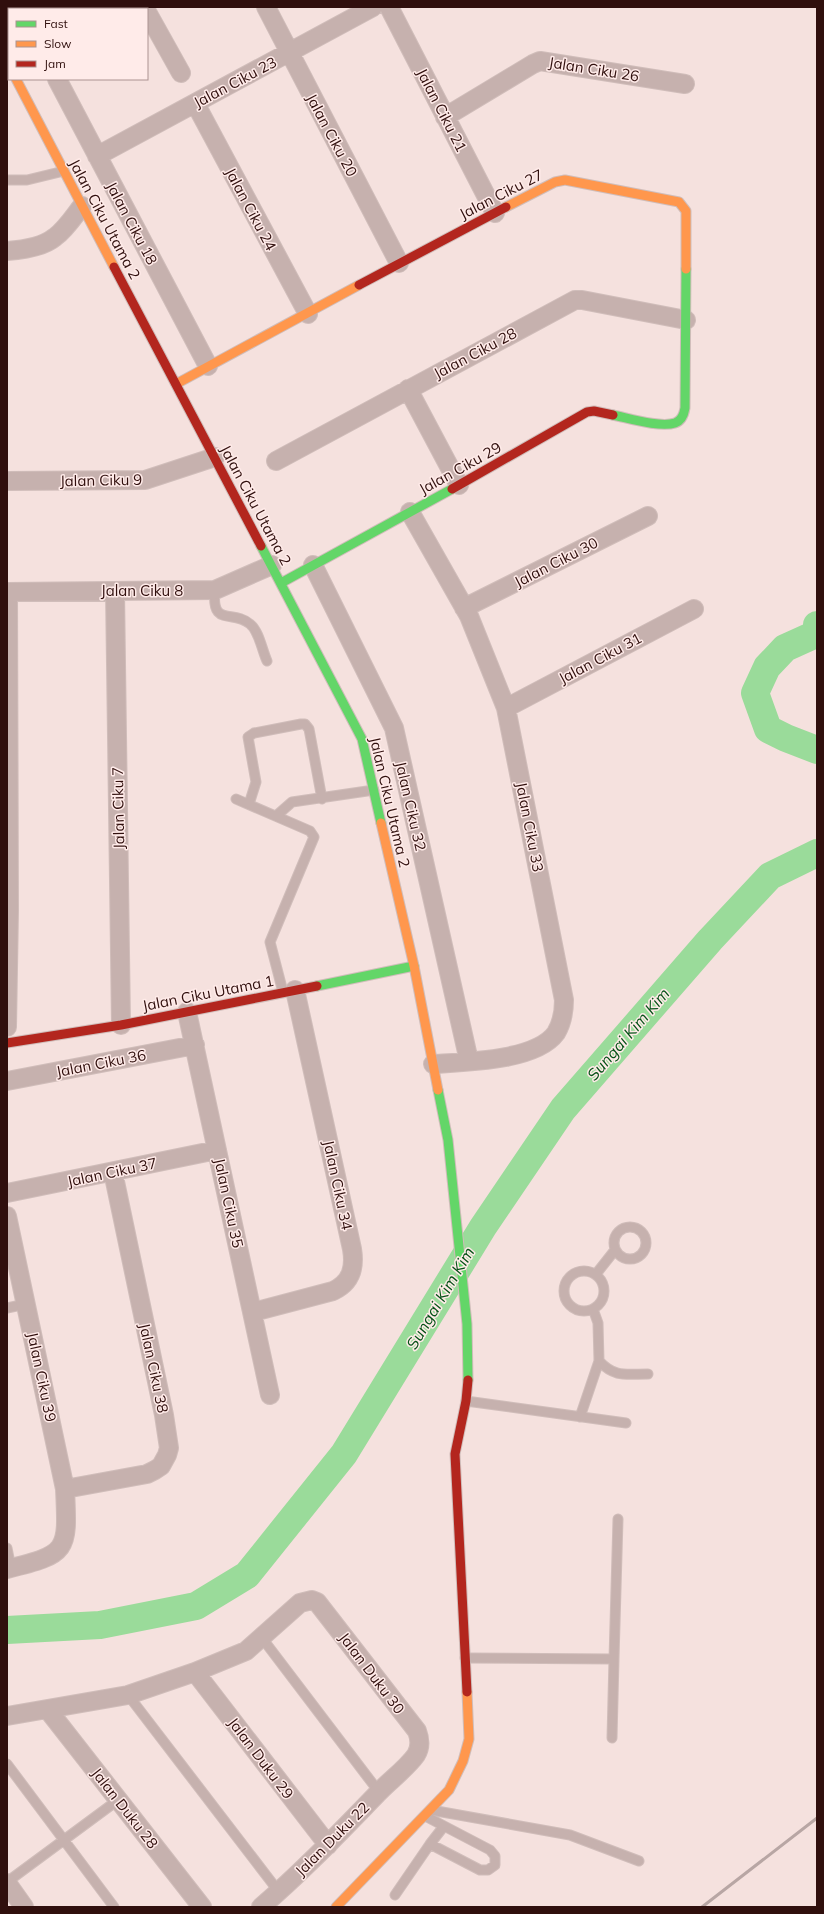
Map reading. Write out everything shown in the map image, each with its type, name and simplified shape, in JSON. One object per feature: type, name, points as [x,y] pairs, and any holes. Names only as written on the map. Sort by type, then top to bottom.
[{"type":"street","name":"Jalan Ciku 20","points":[[266,7],[399,263]]},
{"type":"street","name":"Jalan Ciku 23","points":[[97,156],[373,7]]},
{"type":"street","name":"Jalan Ciku 21","points":[[389,7],[495,213]]},
{"type":"street","points":[[148,13],[181,73]]},
{"type":"street","name":"Jalan Ciku 26","points":[[445,117],[532,64],[540,61],[685,84]]},
{"type":"street","name":"Jalan Ciku Utama 2","points":[[17,80],[362,739],[414,966],[448,1140],[467,1324],[468,1380],[466,1401],[455,1454],[469,1739],[464,1761],[449,1790],[336,1907]]},
{"type":"street","name":"Jalan Ciku 18","points":[[58,80],[208,366]]},
{"type":"street","name":"Jalan Ciku 24","points":[[195,103],[308,314]]},
{"type":"street","name":"Jalan Ciku 27","points":[[176,384],[308,314],[399,263],[562,180],[679,202],[683,206],[687,216],[684,414],[674,423],[660,423]]},
{"type":"street","points":[[7,252],[23,250],[41,244],[55,237],[82,206]]},
{"type":"street","name":"Jalan Ciku 28","points":[[276,461],[575,300],[582,300],[686,320]]},
{"type":"street","points":[[408,389],[459,485]]},
{"type":"street","name":"Jalan Ciku 29","points":[[281,583],[459,485],[587,412],[594,411],[660,423]]},
{"type":"street","name":"Jalan Ciku 9","points":[[7,481],[145,480],[215,457]]},
{"type":"street","name":"Jalan Ciku 33","points":[[410,512],[468,616],[506,708],[564,1000],[562,1021],[556,1032],[548,1041],[538,1048],[516,1054],[469,1061],[433,1064]]},
{"type":"street","name":"Jalan Ciku 30","points":[[464,608],[648,516]]},
{"type":"street","name":"Jalan Ciku 32","points":[[313,565],[394,728],[469,1061]]},
{"type":"street","name":"Jalan Ciku 8","points":[[7,592],[215,590],[272,566]]},
{"type":"street","name":"Jalan Ciku 7","points":[[115,590],[121,1025]]},
{"type":"street","points":[[7,592],[7,1027]]},
{"type":"street","name":"Jalan Ciku 31","points":[[506,708],[694,609]]},
{"type":"street","name":"Jalan Ciku Utama 1","points":[[7,1043],[121,1025],[414,966]]},
{"type":"street","name":"Jalan Ciku 34","points":[[253,1312],[333,1291],[345,1284],[353,1268],[352,1249],[289,991]]},
{"type":"street","name":"Jalan Ciku 35","points":[[187,1012],[270,1395]]},
{"type":"street","name":"Jalan Ciku 36","points":[[7,1081],[194,1045]]},
{"type":"street","name":"Jalan Ciku 37","points":[[7,1193],[217,1150]]},
{"type":"street","name":"Jalan Ciku 38","points":[[65,1489],[147,1474],[161,1466],[169,1448],[164,1415],[113,1172]]},
{"type":"street","name":"Jalan Ciku 39","points":[[7,1216],[65,1489],[67,1528],[65,1540],[60,1548],[53,1554],[9,1568]]},
{"type":"street","name":"Jalan Duku 30","points":[[262,1638],[292,1609],[305,1601],[312,1600],[322,1606],[417,1731],[420,1743],[419,1749],[416,1755],[402,1769]]},
{"type":"street","points":[[7,1716],[128,1695],[195,1672],[246,1651],[262,1638]]},
{"type":"street","name":"Jalan Duku 29","points":[[195,1672],[328,1845]]},
{"type":"street","name":"Jalan Duku 28","points":[[48,1710],[202,1907]]},
{"type":"street","name":"Jalan Duku 22","points":[[261,1907],[279,1892],[328,1845],[402,1769]]},
{"type":"street","points":[[7,1882],[24,1907]]},
{"type":"lane","points":[[7,180],[27,180],[64,171]]},
{"type":"lane","points":[[215,590],[215,605],[217,610],[221,614],[249,623],[254,629],[267,661]]},
{"type":"lane","points":[[249,804],[256,782],[248,741],[250,734],[301,724],[305,724],[309,729],[322,799]]},
{"type":"lane","points":[[276,816],[292,802],[322,799],[374,790]]},
{"type":"lane","points":[[236,799],[310,831],[314,837],[270,942],[289,991]]},
{"type":"lane","points":[[596,1274],[615,1250]]},
{"type":"lane","points":[[586,1270],[596,1274],[603,1282],[605,1292],[602,1302],[594,1309],[583,1312],[573,1308],[566,1300],[564,1289],[567,1279],[575,1272],[586,1270]]},
{"type":"lane","points":[[7,1308],[26,1304]]},
{"type":"lane","points":[[580,1417],[599,1361],[598,1324],[594,1309]]},
{"type":"lane","points":[[599,1361],[607,1370],[618,1374],[648,1374]]},
{"type":"lane","points":[[466,1401],[626,1423]]},
{"type":"lane","points":[[612,1738],[618,1519]]},
{"type":"lane","points":[[7,1548],[9,1568]]},
{"type":"lane","points":[[262,1638],[379,1792]]},
{"type":"lane","points":[[465,1658],[614,1659]]},
{"type":"lane","points":[[128,1695],[279,1892]]},
{"type":"lane","points":[[7,1764],[114,1907]]},
{"type":"lane","points":[[7,1882],[118,1800]]},
{"type":"lane","points":[[427,1812],[444,1826],[490,1850],[495,1856],[495,1865],[488,1870],[480,1870],[430,1844]]},
{"type":"lane","points":[[427,1812],[570,1835],[639,1861]]},
{"type":"lane","points":[[395,1895],[444,1826]]},
{"type":"waterway","name":"Sungai Kim Kim","points":[[817,625],[816,634],[785,648],[767,667],[755,693],[768,729],[817,750]]},
{"type":"waterway","name":"Sungai Kim Kim","points":[[7,1630],[100,1625],[196,1606],[247,1575],[344,1454],[483,1227],[563,1109],[710,940],[770,876],[817,853]]},
{"type":"railway","points":[[702,1907],[817,1818]]},
{"type":"traffic: fast","points":[[613,415],[661,424],[675,423],[681,419],[685,408],[686,269]]},
{"type":"traffic: fast","points":[[281,583],[452,489]]},
{"type":"traffic: fast","points":[[261,546],[362,739],[381,823]]},
{"type":"traffic: fast","points":[[317,986],[414,966]]},
{"type":"traffic: fast","points":[[438,1090],[448,1140],[467,1324],[468,1380]]},
{"type":"traffic: slow","points":[[17,80],[114,267]]},
{"type":"traffic: slow","points":[[506,207],[555,182],[565,180],[679,202],[686,211],[686,269]]},
{"type":"traffic: slow","points":[[176,384],[359,285]]},
{"type":"traffic: slow","points":[[381,823],[414,966],[438,1090]]},
{"type":"traffic: slow","points":[[336,1907],[449,1790],[463,1761],[469,1739],[467,1692]]},
{"type":"traffic: jam","points":[[359,285],[506,207]]},
{"type":"traffic: jam","points":[[114,267],[261,546]]},
{"type":"traffic: jam","points":[[452,489],[587,412],[594,411],[613,415]]},
{"type":"traffic: jam","points":[[7,1043],[121,1025],[317,986]]},
{"type":"traffic: jam","points":[[467,1692],[455,1454],[466,1401],[468,1380]]}]
